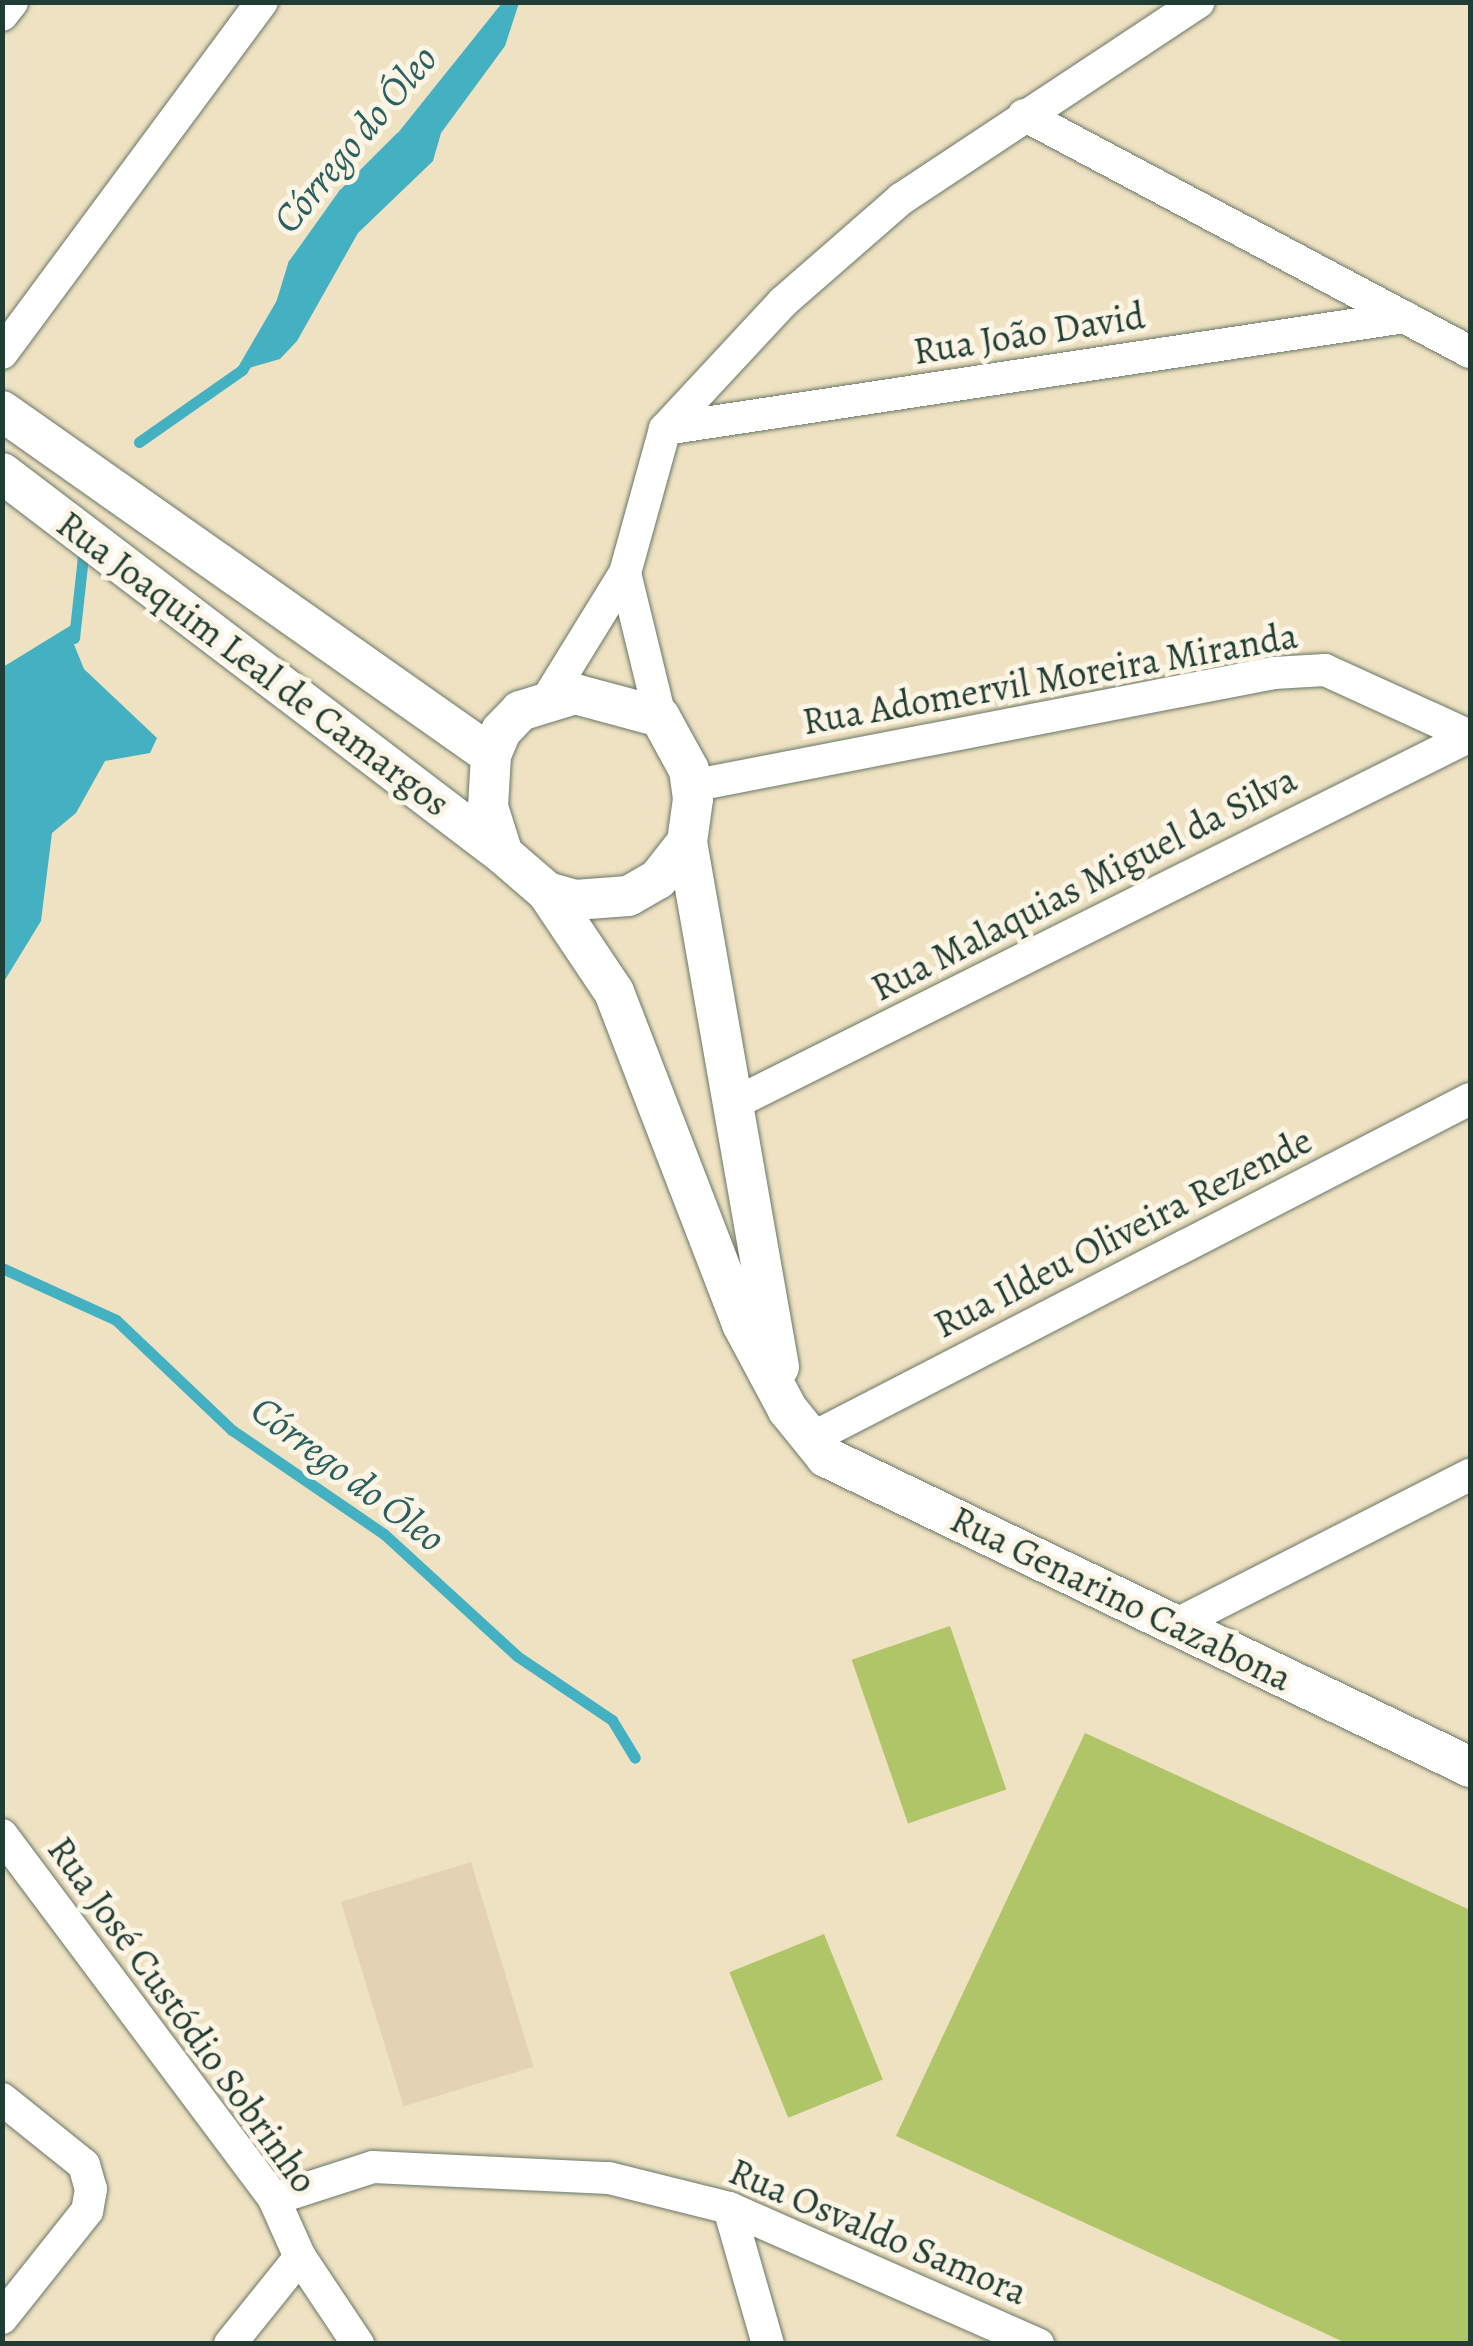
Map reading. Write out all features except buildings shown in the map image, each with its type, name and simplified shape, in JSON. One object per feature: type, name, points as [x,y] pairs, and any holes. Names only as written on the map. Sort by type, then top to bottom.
[{"type":"street","points":[[2,14],[12,2]]},
{"type":"street","points":[[2,354],[262,2]]},
{"type":"street","points":[[548,698],[625,572],[665,429],[783,302],[857,238],[1024,115],[1200,2]]},
{"type":"street","points":[[1024,115],[1470,352]]},
{"type":"street","name":"Rua João David","points":[[665,429],[1404,317]]},
{"type":"street","name":"Rua Joaquim Leal de Camargos","points":[[2,411],[491,755]]},
{"type":"street","name":"Rua Joaquim Leal de Camargos","points":[[2,473],[503,854]]},
{"type":"street","points":[[625,572],[660,718],[677,740],[691,786],[687,842],[733,1104],[800,1424]]},
{"type":"street","name":"Rua Adomervil Moreira Miranda","points":[[691,786],[1274,673],[1325,670],[1470,736]]},
{"type":"street","points":[[660,718],[603,697],[548,698],[520,712],[491,755],[488,807],[503,854],[547,892],[574,900],[628,896],[658,878],[687,842]]},
{"type":"street","name":"Rua Malaquias Miguel da Silva","points":[[733,1104],[1470,736]]},
{"type":"street","name":"Rua Genarino Cazabona","points":[[547,892],[614,992],[742,1324],[800,1424],[826,1457],[1470,1767]]},
{"type":"street","name":"Rua Ildeu Oliveira Rezende","points":[[800,1424],[1470,1100]]},
{"type":"street","points":[[1175,1625],[1470,1475]]},
{"type":"street","name":"Rua José Custódio Sobrinho","points":[[2,1835],[274,2200],[300,2257],[358,2344]]},
{"type":"street","points":[[2,2099],[84,2165],[91,2189],[87,2211],[2,2318]]},
{"type":"street","name":"Rua Osvaldo Samora","points":[[274,2200],[373,2167],[610,2178],[729,2208],[1038,2344]]},
{"type":"street","points":[[729,2208],[768,2344]]},
{"type":"street","points":[[230,2344],[300,2257]]},
{"type":"shaded area","points":[[471,1862],[534,2067],[404,2106],[341,1902]]},
{"type":"green space","points":[[950,1626],[1006,1790],[908,1823],[852,1660]]},
{"type":"green space","points":[[1085,1733],[1470,1910],[1470,2343],[1346,2343],[896,2136]]},
{"type":"green space","points":[[824,1934],[883,2080],[788,2118],[729,1972]]},
{"type":"water","points":[[502,3],[519,3],[505,46],[441,133],[433,161],[358,233],[297,341],[280,359],[242,370],[281,303],[293,264]]},
{"type":"water","points":[[78,621],[73,642],[84,669],[157,738],[150,753],[105,761],[76,813],[52,833],[41,921],[3,983],[3,667]]},
{"type":"waterway","name":"Córrego do Óleo","points":[[139,442],[242,370],[281,303],[293,264],[343,194],[400,137]]},
{"type":"waterway","points":[[74,638],[84,547]]},
{"type":"waterway","name":"Córrego do Óleo","points":[[2,1268],[116,1320],[232,1430],[384,1534],[517,1656],[612,1720],[635,1758]]}]
